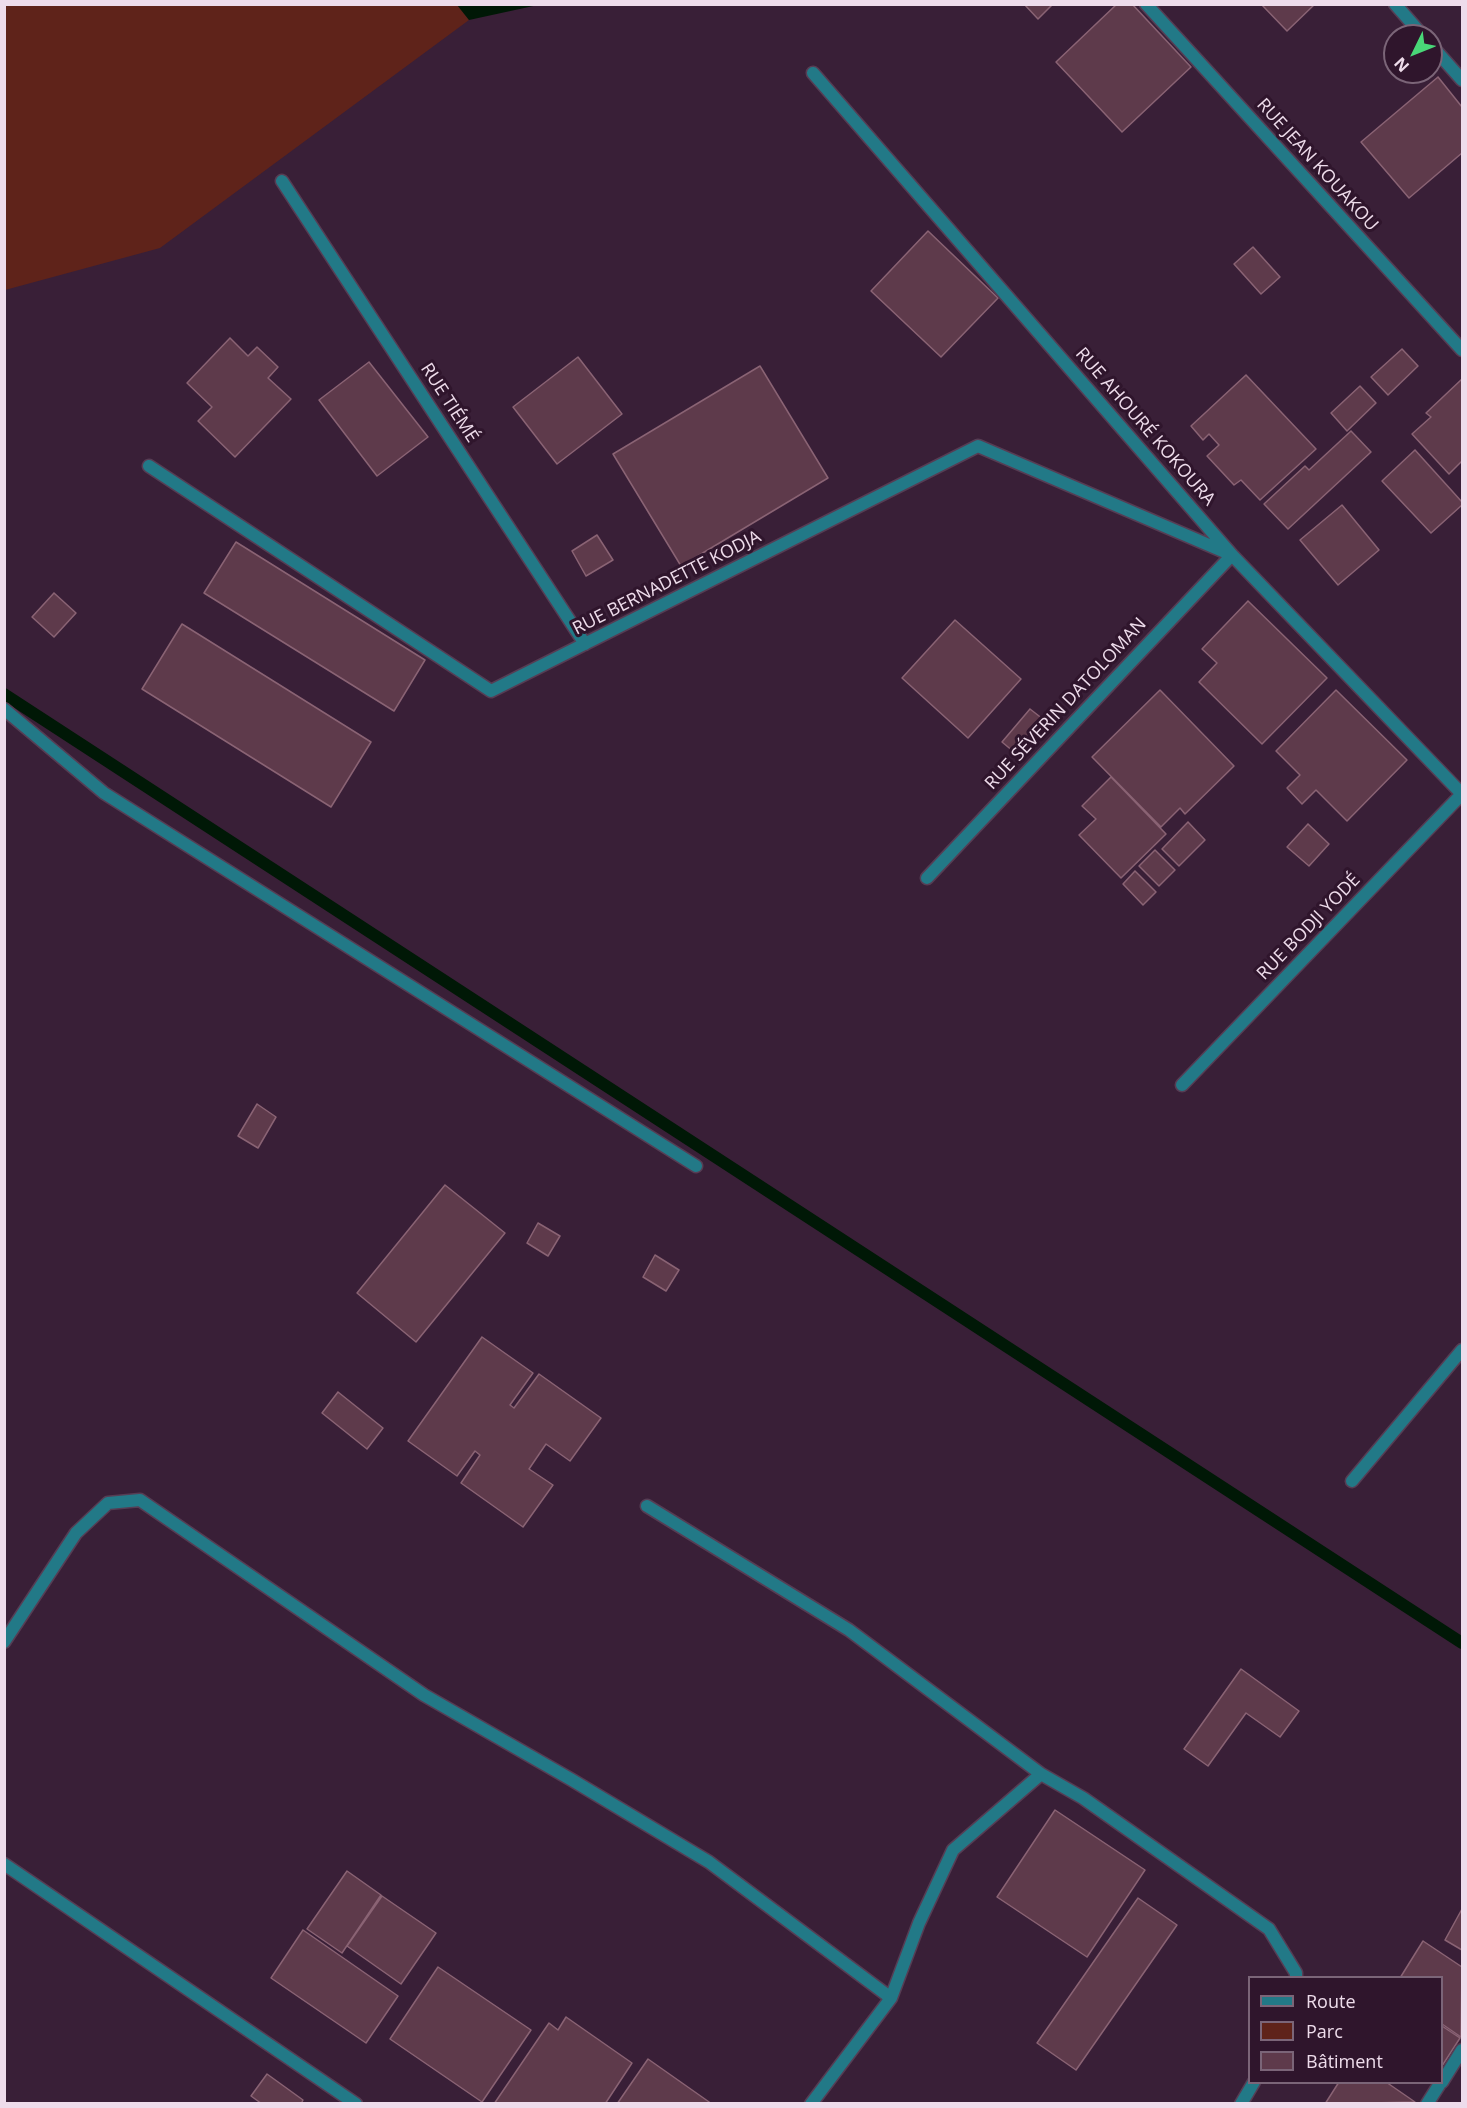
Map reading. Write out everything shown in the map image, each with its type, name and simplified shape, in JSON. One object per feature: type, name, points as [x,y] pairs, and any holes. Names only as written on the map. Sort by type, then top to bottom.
[{"type":"street","name":"RUE JEAN KOUAKOU","points":[[1146,4],[1462,350]]},
{"type":"street","points":[[1395,4],[1412,24]]},
{"type":"street","points":[[1443,59],[1462,80]]},
{"type":"street","name":"RUE AHOURÉ KOKOURA","points":[[813,73],[1232,555],[1462,794]]},
{"type":"street","name":"RUE TIÉMÉ","points":[[282,182],[585,644]]},
{"type":"street","name":"RUE BERNADETTE KODJA","points":[[149,466],[491,691],[978,446],[1232,555]]},
{"type":"street","name":"RUE SÉVERIN DATOLOMAN","points":[[927,878],[1232,555]]},
{"type":"street","points":[[4,709],[105,793],[696,1166]]},
{"type":"street","name":"RUE BODJI YODÉ","points":[[1182,1085],[1462,794]]},
{"type":"street","points":[[1352,1481],[1462,1350]]},
{"type":"street","points":[[4,1642],[76,1533],[108,1503],[140,1500],[423,1695],[709,1862],[891,1998]]},
{"type":"street","points":[[647,1506],[849,1630],[1041,1774],[1083,1797],[1269,1929],[1296,1976]]},
{"type":"street","points":[[811,2103],[891,1998],[919,1923],[953,1850],[1041,1774]]},
{"type":"street","points":[[4,1864],[356,2103]]},
{"type":"street","points":[[1443,2079],[1462,2050]]},
{"type":"street","points":[[1241,2103],[1253,2084]]},
{"type":"street","points":[[1427,2103],[1440,2084]]},
{"type":"green space","points":[[457,4],[469,20],[160,248],[5,290],[5,5]]},
{"type":"shaded area","points":[[457,5],[538,5],[469,20]]},
{"type":"building","points":[[1024,4],[1053,4],[1038,19]]},
{"type":"building","points":[[1117,4],[1132,4],[1191,67],[1122,132],[1056,62]]},
{"type":"building","points":[[1261,4],[1315,4],[1287,31]]},
{"type":"building","points":[[1443,83],[1462,107],[1462,153],[1409,198],[1361,142],[1430,84]]},
{"type":"building","points":[[928,231],[998,298],[941,357],[871,291]]},
{"type":"building","points":[[1253,247],[1280,277],[1261,294],[1234,264]]},
{"type":"building","points":[[230,338],[248,356],[257,347],[278,367],[268,378],[291,399],[235,457],[198,421],[212,407],[187,383]]},
{"type":"building","points":[[1402,349],[1418,366],[1388,395],[1371,377]]},
{"type":"building","points":[[578,357],[622,414],[557,464],[513,407]]},
{"type":"building","points":[[369,362],[428,437],[377,476],[319,400]]},
{"type":"building","points":[[760,366],[828,478],[681,566],[613,454]]},
{"type":"building","points":[[1246,375],[1316,449],[1260,500],[1241,480],[1234,485],[1207,456],[1219,445],[1209,434],[1203,440],[1191,426]]},
{"type":"building","points":[[1462,379],[1462,461],[1449,474],[1412,434],[1431,417],[1426,413]]},
{"type":"building","points":[[1360,386],[1376,403],[1347,431],[1331,413]]},
{"type":"building","points":[[1351,431],[1371,452],[1288,529],[1264,504],[1305,466],[1309,470]]},
{"type":"building","points":[[1415,450],[1462,502],[1462,505],[1431,533],[1382,481]]},
{"type":"building","points":[[1342,505],[1379,550],[1338,585],[1300,540]]},
{"type":"building","points":[[597,535],[613,560],[586,576],[572,551]]},
{"type":"building","points":[[236,542],[425,660],[394,711],[204,593]]},
{"type":"building","points":[[54,593],[76,613],[54,637],[32,617]]},
{"type":"building","points":[[1248,601],[1327,678],[1262,744],[1199,682],[1217,663],[1202,649]]},
{"type":"building","points":[[955,620],[1021,679],[968,738],[902,678]]},
{"type":"building","points":[[182,624],[371,742],[331,807],[142,689]]},
{"type":"building","points":[[1160,690],[1234,766],[1185,814],[1180,808],[1161,827],[1092,757]]},
{"type":"building","points":[[1336,690],[1407,760],[1347,821],[1316,790],[1302,804],[1287,788],[1300,775],[1276,751]]},
{"type":"building","points":[[1030,709],[1048,723],[1020,757],[1002,742]]},
{"type":"building","points":[[1111,777],[1166,834],[1121,878],[1079,835],[1096,819],[1082,806]]},
{"type":"building","points":[[1188,822],[1205,840],[1179,866],[1162,849]]},
{"type":"building","points":[[1308,824],[1329,844],[1309,866],[1287,847]]},
{"type":"building","points":[[1155,850],[1175,870],[1159,886],[1139,866]]},
{"type":"building","points":[[1135,871],[1156,892],[1143,905],[1123,884]]},
{"type":"building","points":[[257,1104],[276,1117],[258,1148],[238,1136]]},
{"type":"building","points":[[445,1185],[505,1233],[416,1342],[357,1293]]},
{"type":"building","points":[[538,1223],[560,1236],[548,1256],[527,1243]]},
{"type":"building","points":[[655,1255],[679,1270],[666,1291],[643,1277]]},
{"type":"building","points":[[482,1337],[533,1373],[510,1405],[514,1408],[539,1374],[601,1418],[570,1461],[546,1444],[529,1469],[553,1485],[523,1527],[461,1483],[480,1455],[475,1451],[457,1476],[408,1441]]},
{"type":"building","points":[[338,1392],[383,1428],[367,1449],[322,1413]]},
{"type":"building","points":[[1241,1669],[1299,1711],[1280,1737],[1246,1713],[1208,1766],[1184,1749]]},
{"type":"building","points":[[1055,1810],[1145,1870],[1087,1957],[997,1897]]},
{"type":"building","points":[[347,1871],[381,1895],[342,1953],[307,1929]]},
{"type":"building","points":[[382,1896],[436,1933],[401,1984],[347,1946]]},
{"type":"building","points":[[1138,1898],[1177,1925],[1076,2070],[1037,2043]]},
{"type":"building","points":[[1462,1909],[1462,1950],[1445,1940]]},
{"type":"building","points":[[303,1930],[398,1996],[366,2043],[271,1978]]},
{"type":"building","points":[[1423,1941],[1462,1967],[1461,2037],[1443,2025],[1443,1976],[1401,1976]]},
{"type":"building","points":[[438,1967],[531,2030],[482,2102],[390,2039]]},
{"type":"building","points":[[566,2017],[632,2063],[605,2104],[494,2104],[549,2023],[558,2030]]},
{"type":"building","points":[[1443,2027],[1460,2038],[1443,2064]]},
{"type":"building","points":[[648,2059],[712,2104],[617,2104]]},
{"type":"building","points":[[267,2074],[303,2100],[301,2104],[262,2104],[251,2096]]},
{"type":"building","points":[[1338,2084],[1389,2084],[1415,2102],[1325,2104]]},
{"type":"waterway","points":[[4,694],[1462,1643]]}]
